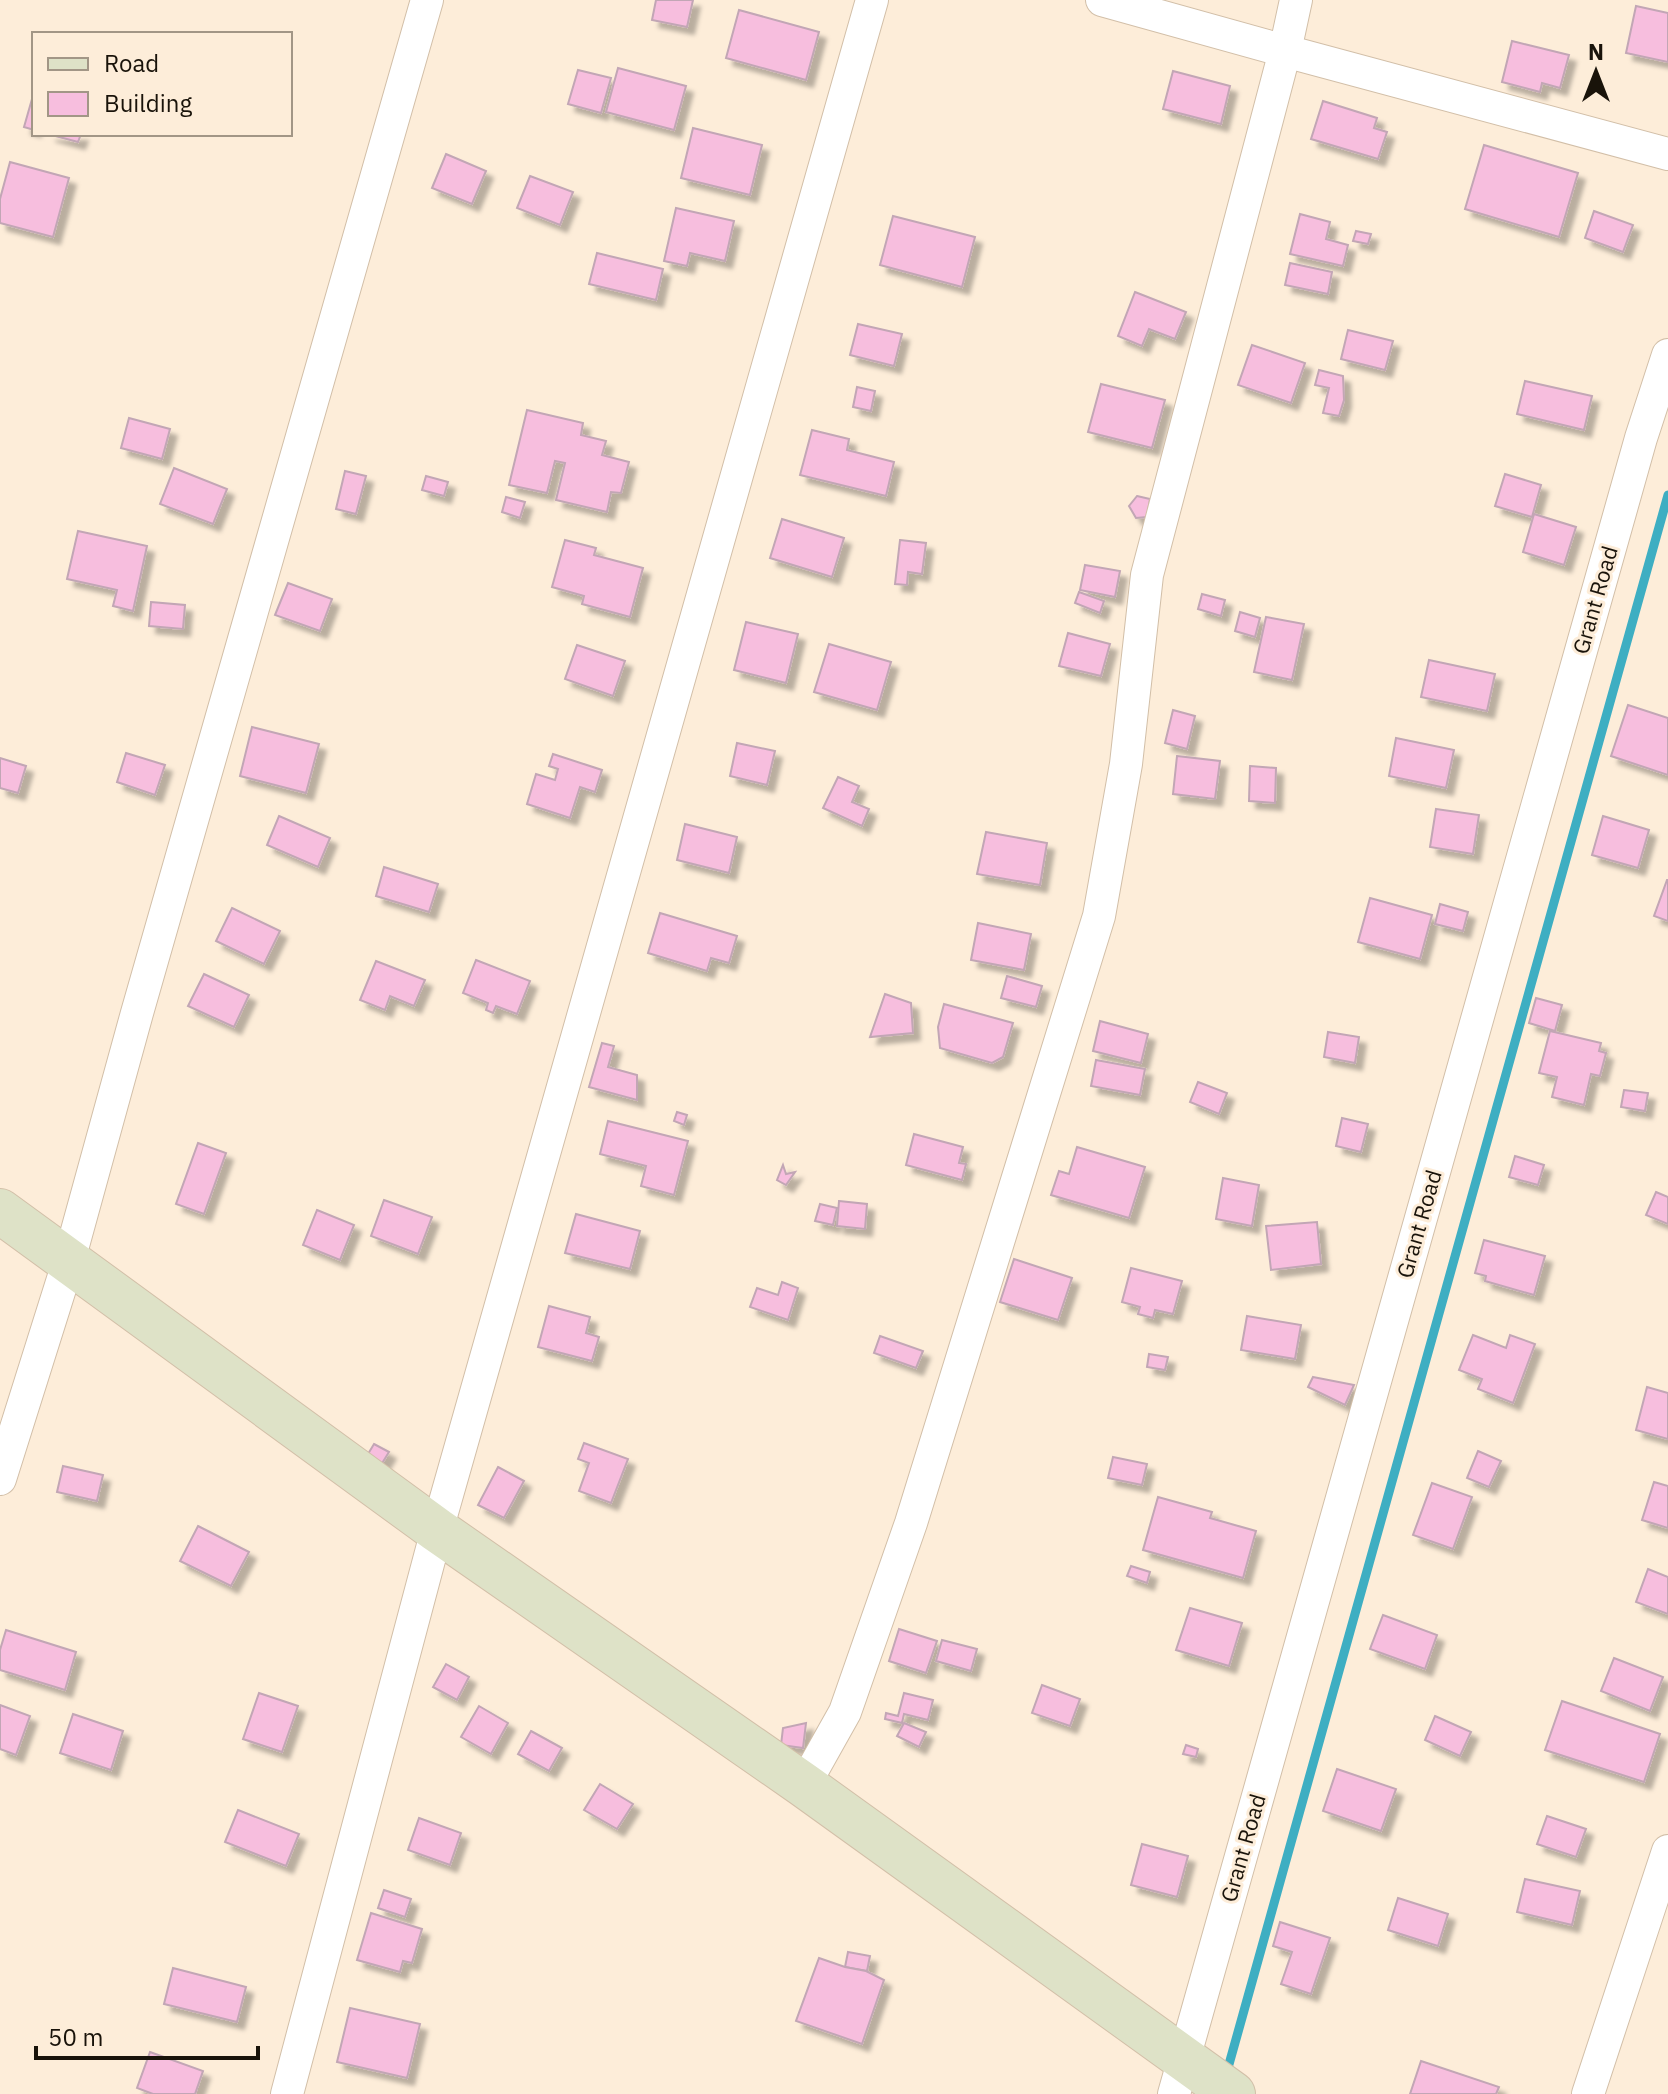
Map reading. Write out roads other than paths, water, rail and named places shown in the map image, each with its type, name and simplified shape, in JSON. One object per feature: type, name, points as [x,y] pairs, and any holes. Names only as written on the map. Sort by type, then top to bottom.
[{"type":"main road","points":[[0,1211],[437,1530],[804,1785],[1178,2076],[1233,2094]]},
{"type":"street","points":[[0,1479],[69,1260],[427,0]]},
{"type":"street","points":[[287,2094],[437,1530],[872,0]]},
{"type":"street","points":[[1102,0],[1668,154]]},
{"type":"street","points":[[804,1785],[845,1712],[911,1523],[1099,916],[1126,764],[1147,575],[1296,0]]},
{"type":"street","name":"Grant Road","points":[[1178,2076],[1655,442],[1668,355]]},
{"type":"street","points":[[1588,2094],[1668,1851]]},
{"type":"waterway","points":[[1226,2075],[1668,495]]}]
